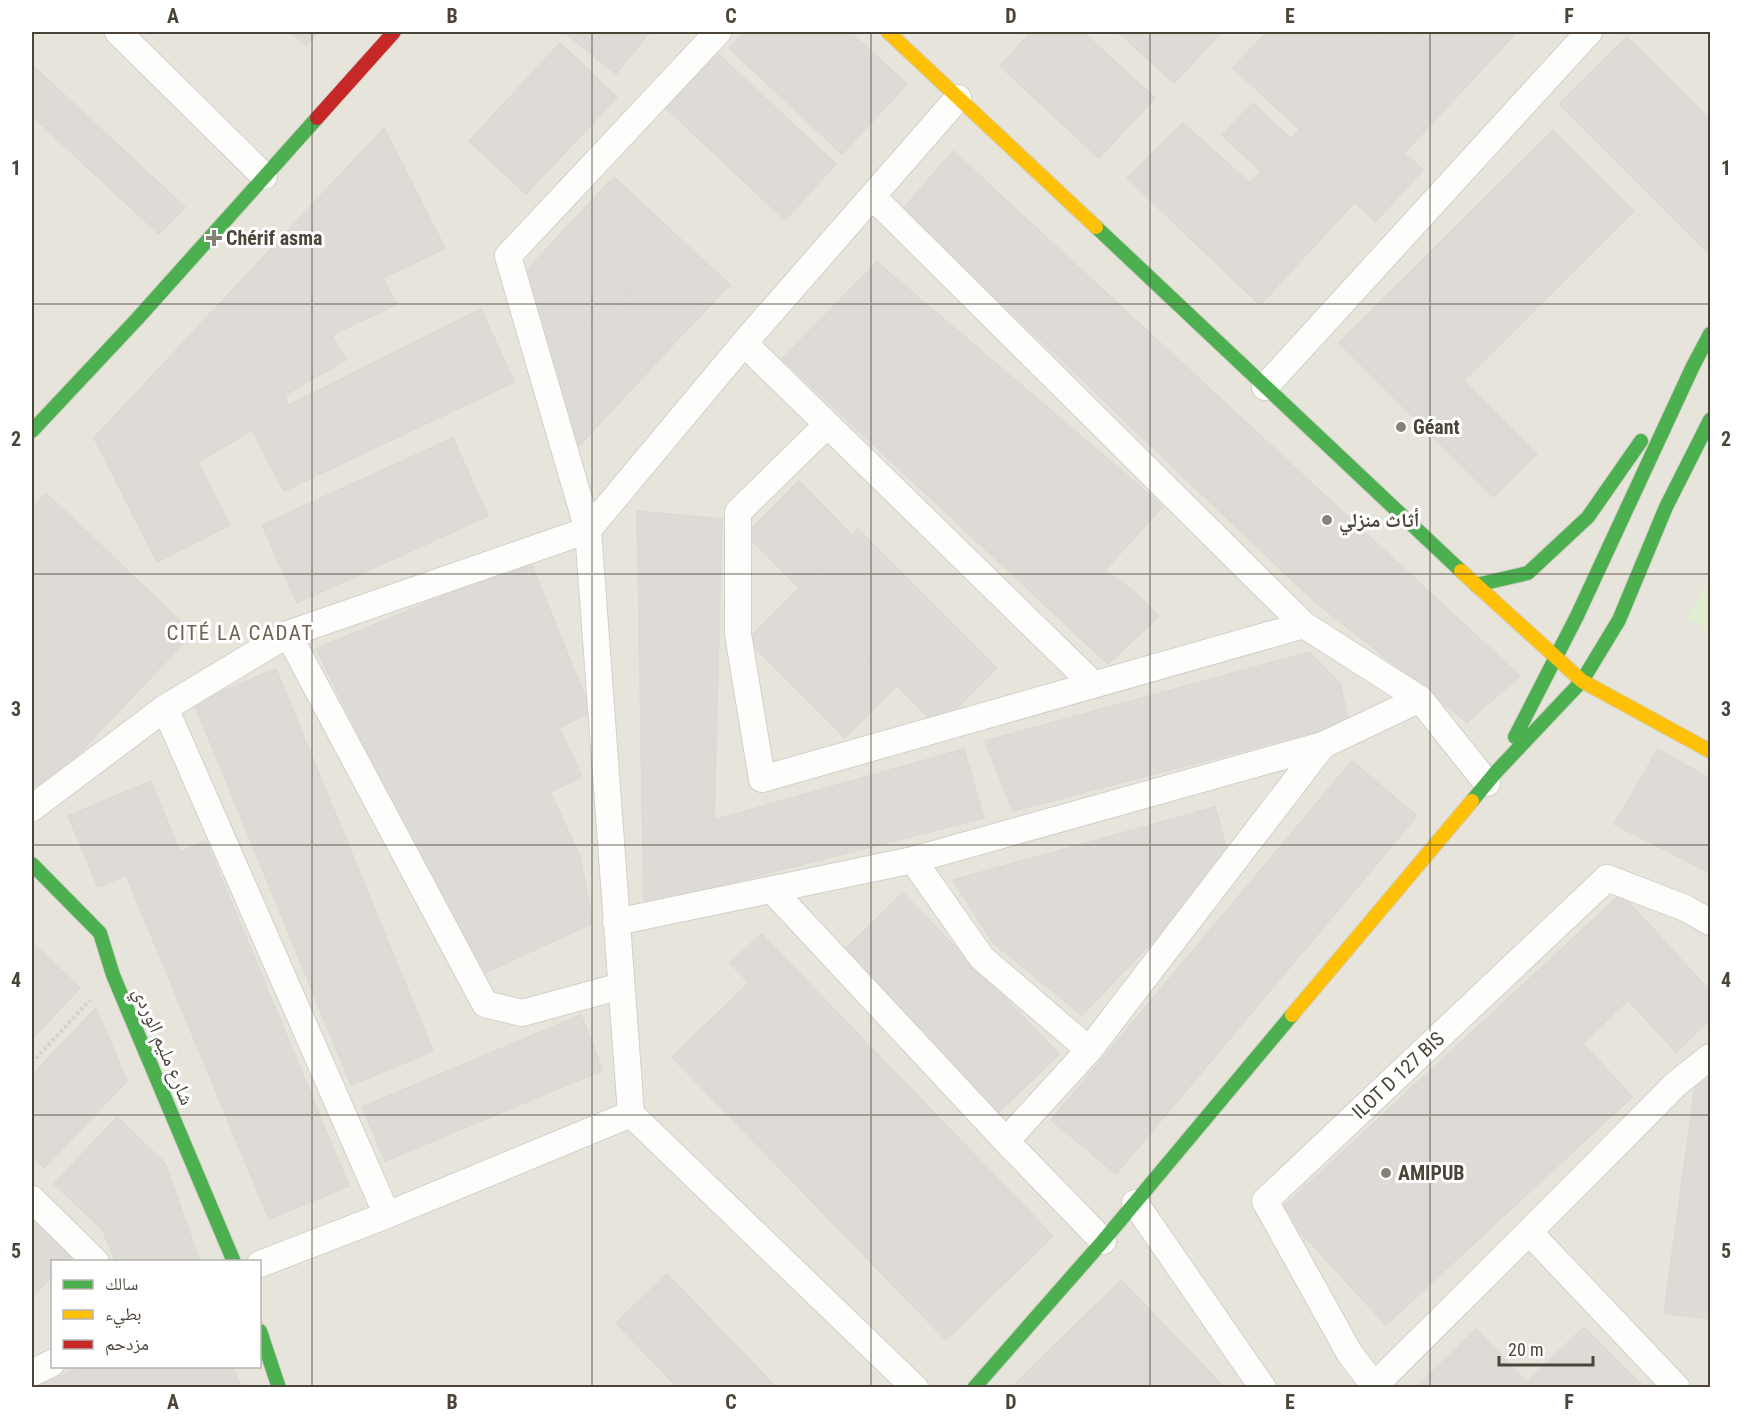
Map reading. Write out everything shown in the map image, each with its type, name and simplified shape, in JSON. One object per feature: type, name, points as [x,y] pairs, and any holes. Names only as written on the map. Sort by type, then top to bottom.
[{"type":"street","points":[[118,32],[264,176]]},
{"type":"street","points":[[32,431],[138,318],[394,32]]},
{"type":"street","points":[[718,32],[508,256],[588,530],[615,922],[631,1114],[915,1388]]},
{"type":"street","points":[[888,32],[1476,585],[1582,681],[1710,751]]},
{"type":"street","points":[[1265,387],[1589,32]]},
{"type":"street","points":[[32,808],[165,708],[288,634],[588,530],[744,343],[958,98]]},
{"type":"street","points":[[873,197],[1304,625],[1420,699],[1492,777]]},
{"type":"street","points":[[1492,777],[1556,657],[1710,334]]},
{"type":"street","points":[[744,343],[1093,684]]},
{"type":"street","points":[[1476,585],[1528,573],[1588,517],[1693,366]]},
{"type":"street","points":[[974,1388],[1103,1241],[1492,777],[1582,681],[1619,620],[1666,507],[1710,420]]},
{"type":"street","points":[[828,425],[738,512],[738,634],[762,779],[1304,625]]},
{"type":"street","points":[[288,634],[485,1004],[522,1014],[621,986]]},
{"type":"street","points":[[615,922],[913,860],[1323,745],[1420,699]]},
{"type":"street","points":[[165,708],[387,1215]]},
{"type":"street","points":[[1006,1141],[1089,1050],[1323,745]]},
{"type":"street","points":[[913,860],[982,958],[1089,1050]]},
{"type":"street","name":"شارع مليم الوردي","points":[[32,864],[100,933],[113,975],[233,1260]]},
{"type":"street","name":"ILOT D 127 BIS","points":[[1375,1387],[1350,1354],[1265,1201],[1607,878],[1685,908],[1710,922]]},
{"type":"street","points":[[772,890],[1006,1141],[1103,1241]]},
{"type":"street","points":[[1375,1387],[1677,1083],[1710,1057]]},
{"type":"street","points":[[261,1264],[387,1215],[631,1114]]},
{"type":"street","points":[[32,1199],[94,1260]]},
{"type":"street","points":[[1135,1203],[1263,1388]]},
{"type":"street","points":[[1529,1232],[1677,1388]]},
{"type":"street","points":[[261,1334],[279,1388]]},
{"type":"street","points":[[32,1373],[51,1364]]},
{"type":"path","points":[[32,1063],[113,975]]},
{"type":"shaded area","points":[[32,32],[1710,32],[1710,1387],[32,1387]]},
{"type":"green space","points":[[1710,580],[1710,630],[1688,617]]},
{"type":"building","points":[[291,32],[319,32],[306,45]]},
{"type":"building","points":[[564,32],[650,32],[616,74]]},
{"type":"building","points":[[745,32],[850,32],[907,84],[842,154],[729,48]]},
{"type":"building","points":[[1031,32],[1083,32],[1155,98],[1099,158],[1000,66]]},
{"type":"building","points":[[1118,32],[1222,32],[1174,83]]},
{"type":"building","points":[[1267,32],[1404,32],[1421,48],[1324,152],[1233,68]]},
{"type":"building","points":[[1391,32],[1517,32],[1404,153],[1423,170],[1375,222],[1355,202],[1260,305],[1127,178],[1183,123],[1250,183]]},
{"type":"building","points":[[1627,37],[1710,120],[1710,246],[1706,251],[1559,104]]},
{"type":"building","points":[[560,43],[617,97],[526,194],[469,141]]},
{"type":"building","points":[[717,53],[836,164],[785,220],[666,108]]},
{"type":"building","points":[[32,65],[185,207],[159,234],[32,116]]},
{"type":"building","points":[[1253,103],[1320,166],[1290,199],[1222,135]]},
{"type":"building","points":[[384,128],[445,248],[383,278],[397,304],[332,335],[346,360],[285,395],[288,406],[481,309],[514,382],[284,491],[252,430],[198,462],[230,525],[157,562],[94,438]]},
{"type":"building","points":[[1553,130],[1634,211],[1420,424],[1339,343]]},
{"type":"building","points":[[953,151],[1520,676],[1467,722],[1315,602],[903,209]]},
{"type":"building","points":[[614,177],[730,285],[680,337],[564,230]]},
{"type":"building","points":[[564,230],[630,291],[555,372],[524,274]]},
{"type":"building","points":[[877,262],[1163,506],[1105,570],[1136,593],[1159,616],[1108,664],[782,359]]},
{"type":"building","points":[[625,287],[680,337],[578,447],[555,372]]},
{"type":"building","points":[[1464,381],[1537,454],[1493,497],[1420,424]]},
{"type":"building","points":[[453,438],[488,516],[297,603],[262,525]]},
{"type":"building","points":[[799,481],[852,535],[799,588],[746,534]]},
{"type":"building","points":[[46,493],[193,633],[32,803],[32,509]]},
{"type":"building","points":[[637,511],[722,519],[714,820],[964,749],[984,818],[644,905]]},
{"type":"building","points":[[858,529],[997,668],[938,727],[799,588]]},
{"type":"building","points":[[532,565],[591,712],[559,728],[582,777],[550,792],[580,856],[593,923],[474,978],[447,911],[316,649],[467,586]]},
{"type":"building","points":[[799,588],[897,686],[845,738],[747,640]]},
{"type":"building","points":[[1309,652],[1340,683],[1349,723],[1013,811],[985,741]]},
{"type":"building","points":[[276,669],[433,1051],[351,1085],[194,703]]},
{"type":"building","points":[[1658,749],[1710,779],[1710,873],[1614,824]]},
{"type":"building","points":[[1352,761],[1417,816],[1116,1174],[1051,1120]]},
{"type":"building","points":[[151,781],[180,852],[98,887],[68,816]]},
{"type":"building","points":[[1215,807],[1230,861],[1082,1015],[992,942],[953,880]]},
{"type":"building","points":[[206,841],[349,1186],[269,1219],[126,875]]},
{"type":"building","points":[[903,893],[1059,1054],[999,1112],[843,951]]},
{"type":"building","points":[[1621,894],[1710,991],[1710,1020],[1676,1052],[1628,1000],[1583,1043],[1632,1097],[1386,1325],[1280,1210]]},
{"type":"building","points":[[761,934],[780,953],[749,983],[730,963]]},
{"type":"building","points":[[32,942],[80,988],[32,1039]]},
{"type":"building","points":[[780,953],[1053,1236],[946,1340],[672,1057]]},
{"type":"building","points":[[96,1008],[127,1081],[44,1168],[32,1156],[32,1075]]},
{"type":"building","points":[[581,1015],[603,1070],[385,1161],[362,1107]]},
{"type":"building","points":[[1696,1079],[1710,1081],[1710,1319],[1664,1313]]},
{"type":"building","points":[[117,1117],[165,1163],[102,1229],[54,1184]]},
{"type":"building","points":[[165,1163],[199,1260],[115,1260],[102,1229]]},
{"type":"building","points":[[32,1213],[74,1253],[68,1260],[51,1260],[51,1277],[32,1298]]},
{"type":"building","points":[[667,1274],[777,1388],[678,1388],[616,1323]]},
{"type":"building","points":[[1121,1280],[1225,1388],[1011,1388]]},
{"type":"building","points":[[1584,1327],[1644,1388],[1418,1386],[1476,1329],[1527,1382]]},
{"type":"building","points":[[78,1368],[234,1368],[241,1387],[33,1388]]},
{"type":"traffic: fast","points":[[32,431],[138,318],[317,118]]},
{"type":"traffic: fast","points":[[1096,227],[1461,571]]},
{"type":"traffic: fast","points":[[1515,737],[1577,616],[1710,334]]},
{"type":"traffic: fast","points":[[1472,801],[1496,772],[1582,681],[1619,620],[1666,507],[1710,420]]},
{"type":"traffic: fast","points":[[1476,585],[1528,573],[1588,517],[1641,441]]},
{"type":"traffic: fast","points":[[32,864],[100,933],[113,975],[233,1260]]},
{"type":"traffic: fast","points":[[974,1388],[1103,1241],[1292,1015]]},
{"type":"traffic: fast","points":[[261,1334],[279,1388]]},
{"type":"traffic: slow","points":[[888,32],[1096,227]]},
{"type":"traffic: slow","points":[[1461,571],[1582,681],[1710,751]]},
{"type":"traffic: slow","points":[[1292,1015],[1472,801]]},
{"type":"traffic: jam","points":[[317,118],[394,32]]},
{"type":"place","name":"Chérif asma","points":[[214,238]]},
{"type":"place","name":"Géant","points":[[1401,427]]},
{"type":"place","name":"أثاث منزلي","points":[[1327,520]]},
{"type":"place","name":"AMIPUB","points":[[1386,1173]]},
{"type":"district","name":"CITÉ LA CADAT","points":[[240,633]]}]
